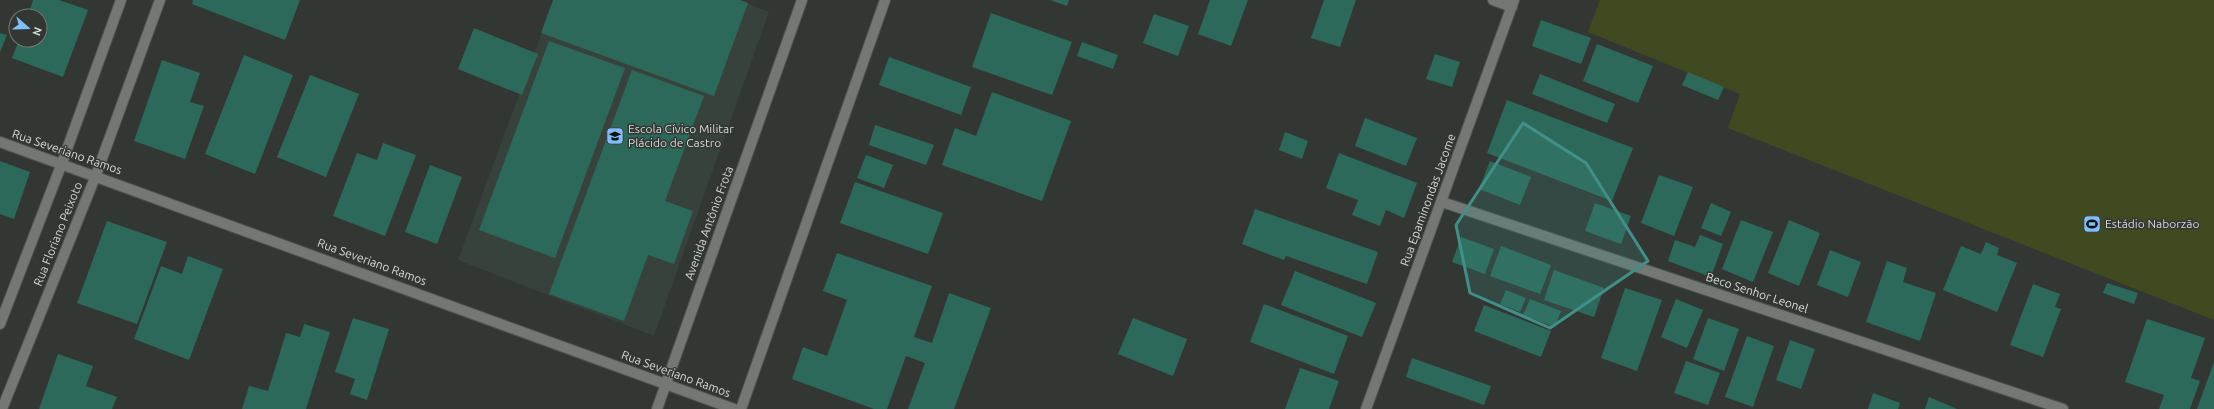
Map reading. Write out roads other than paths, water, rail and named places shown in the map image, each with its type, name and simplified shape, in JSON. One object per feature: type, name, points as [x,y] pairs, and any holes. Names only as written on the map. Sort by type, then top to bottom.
[{"type":"street","name":"Rua Floriano Peixoto","points":[[0,324],[62,163],[121,0]]},
{"type":"street","name":"Rua Floriano Peixoto","points":[[2,409],[96,175],[160,0]]},
{"type":"street","name":"Avenida Antônio Frota","points":[[657,409],[802,0]]},
{"type":"street","points":[[741,409],[885,0]]},
{"type":"street","points":[[1493,0],[1513,3]]},
{"type":"street","name":"Rua Epaminondas Jacome","points":[[1366,409],[1513,3]]},
{"type":"street","name":"Rua Severiano Ramos","points":[[0,142],[96,175],[734,409]]},
{"type":"street","name":"Beco Senhor Leonel","points":[[1442,202],[2063,409]]},
{"type":"place","name":"Escola Cívico Militar Plácido de Castro","points":[[615,136]]},
{"type":"place","name":"Estádio Naborzão","points":[[2092,224]]}]
